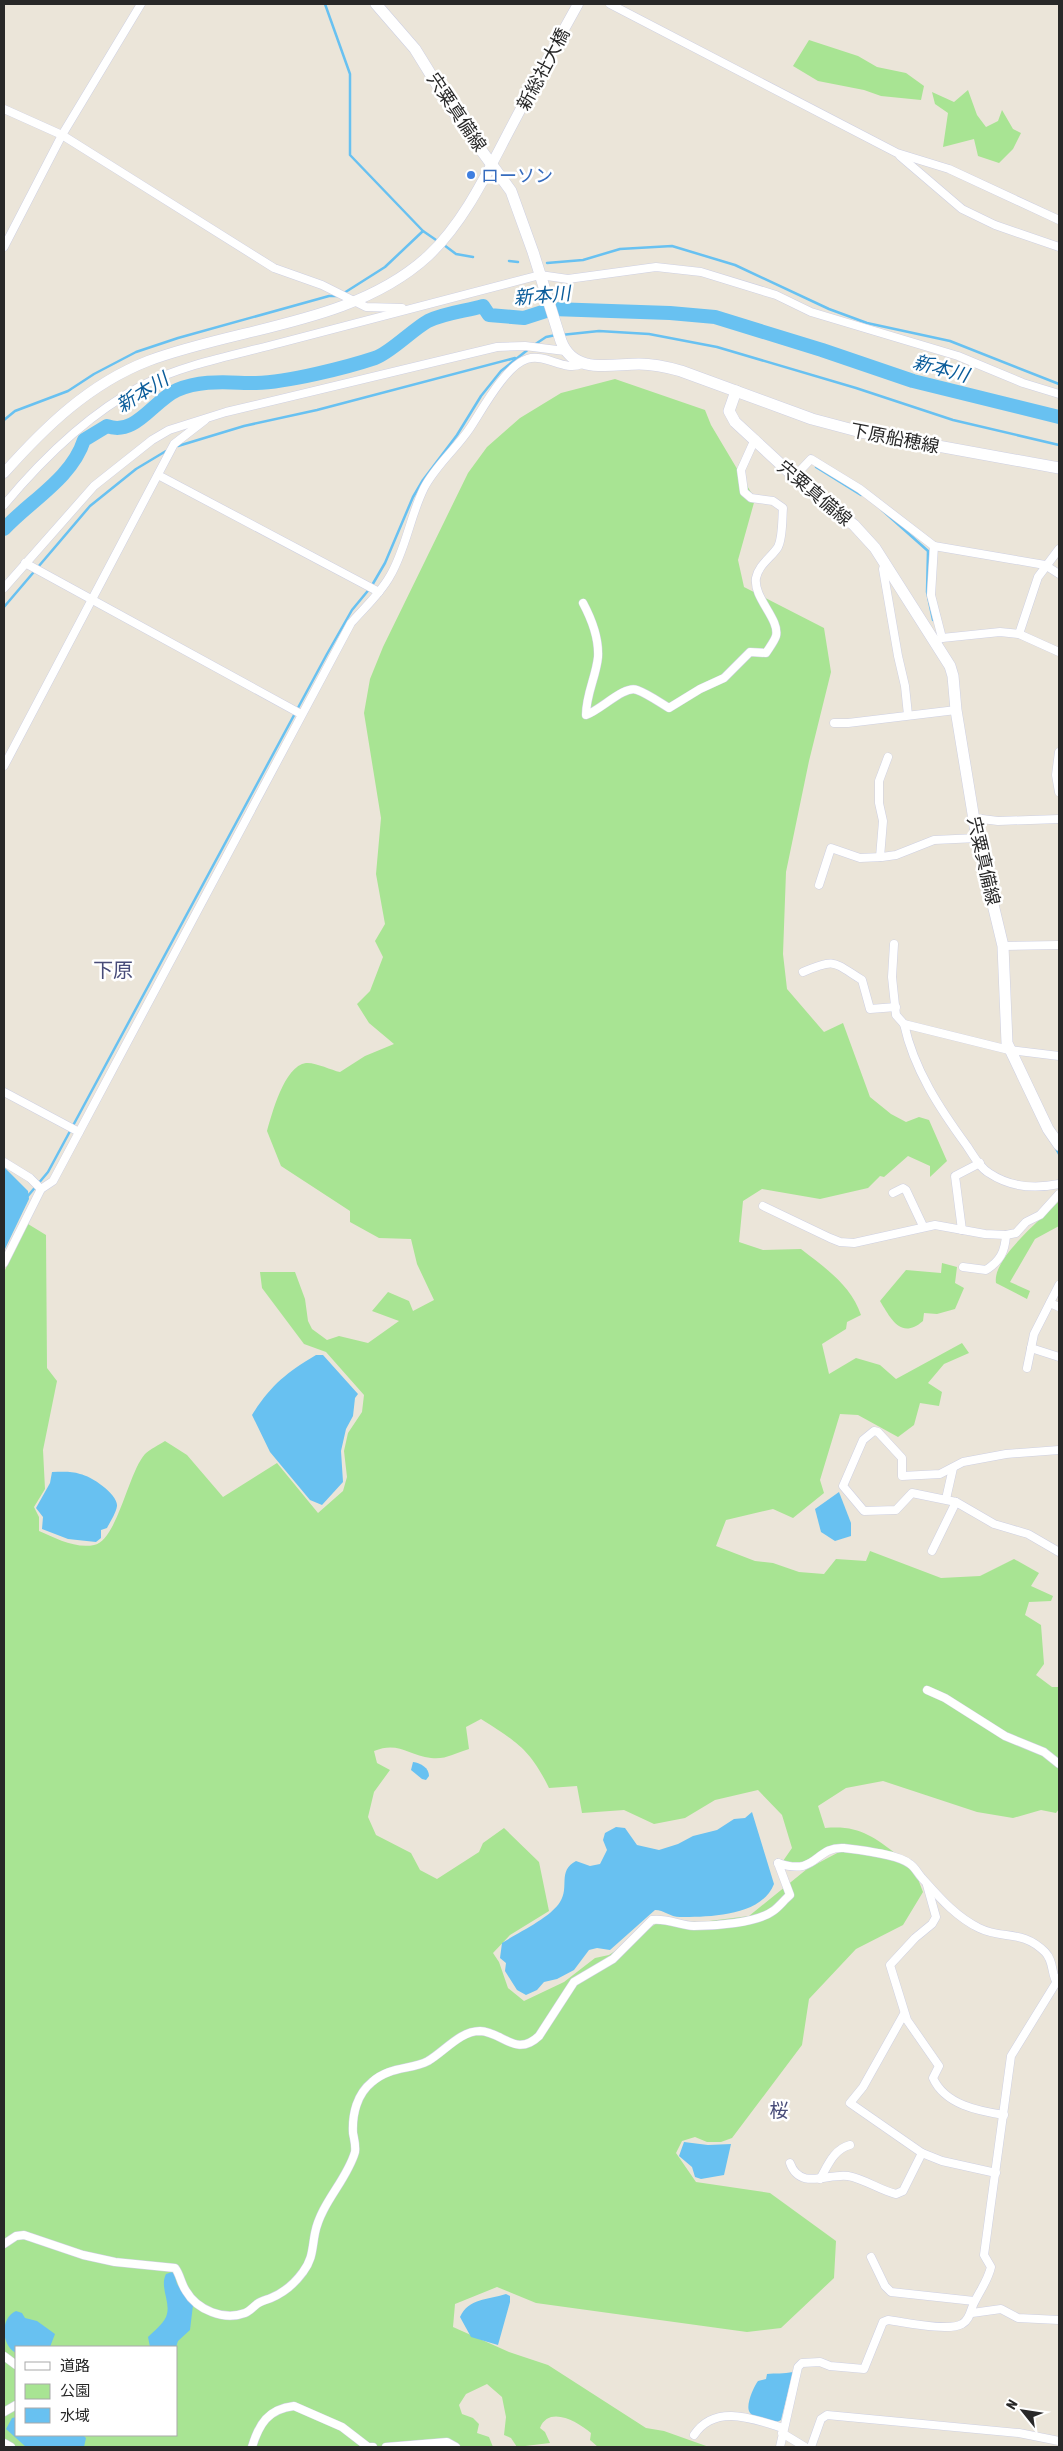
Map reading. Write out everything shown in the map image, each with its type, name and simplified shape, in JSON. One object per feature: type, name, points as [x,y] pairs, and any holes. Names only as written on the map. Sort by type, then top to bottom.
[{"type":"main road","name":"宍粟真備線","points":[[376,4],[416,50],[456,117],[511,191],[518,207],[563,346]]},
{"type":"main road","points":[[563,346],[582,364],[662,366],[736,391]]},
{"type":"main road","name":"宍粟真備線","points":[[736,391],[729,411],[735,422],[794,476],[854,525],[875,548],[938,640],[953,676],[956,710],[974,818],[974,838],[1003,946],[1006,1034],[1009,1050],[1048,1129],[1059,1145]]},
{"type":"main road","name":"下原船穂線","points":[[736,391],[812,419],[861,432],[1058,468]]},
{"type":"street","points":[[4,247],[62,135],[141,4]]},
{"type":"street","name":"新総社大橋","points":[[4,473],[33,440],[69,407],[110,379],[148,361],[356,302],[391,284],[428,256],[457,223],[492,164],[578,4]]},
{"type":"street","points":[[610,4],[896,153],[949,169],[1059,220]]},
{"type":"street","points":[[4,109],[62,135],[274,268],[322,285],[366,307],[412,308]]},
{"type":"street","points":[[896,153],[962,209],[995,226],[1059,247]]},
{"type":"street","points":[[4,505],[46,457],[77,430],[112,404],[144,385],[176,372],[228,357],[412,308],[541,278],[568,279],[656,267],[701,272],[776,295],[811,312],[958,356],[1023,383],[1059,394]]},
{"type":"street","points":[[4,588],[72,508],[115,468],[152,440],[169,430],[209,417],[497,347],[563,346]]},
{"type":"street","points":[[4,1263],[41,1189],[52,1181],[79,1132],[351,623],[390,576],[424,487],[447,453],[469,429],[486,400],[518,364],[528,358],[545,360],[573,368],[582,364]]},
{"type":"street","points":[[4,766],[174,444],[209,417]]},
{"type":"street","points":[[583,603],[596,638],[598,656],[586,699],[586,715],[597,711],[623,690],[629,689],[636,689],[668,708],[700,689],[724,678],[750,652],[766,654],[776,637],[776,629],[756,586],[756,578],[762,565],[779,544],[783,508],[773,500],[751,498],[744,492],[741,470],[755,439]]},
{"type":"street","points":[[794,476],[811,459],[860,489],[934,546],[1045,565],[1059,574]]},
{"type":"street","points":[[158,475],[378,592]]},
{"type":"street","points":[[934,546],[931,595],[938,640],[1000,632],[1020,634],[1059,652]]},
{"type":"street","points":[[1020,634],[1038,577],[1045,565],[1059,549]]},
{"type":"street","points":[[884,562],[882,569],[905,686],[908,715]]},
{"type":"street","points":[[24,563],[301,714]]},
{"type":"street","points":[[834,723],[956,710]]},
{"type":"street","points":[[1059,752],[1056,775],[1059,792]]},
{"type":"street","points":[[880,857],[883,821],[879,803],[879,781],[888,757]]},
{"type":"street","points":[[974,818],[998,821],[1059,819]]},
{"type":"street","points":[[819,885],[830,848],[860,858],[880,857],[896,855],[934,840],[974,838]]},
{"type":"street","points":[[894,944],[892,977],[896,1015],[904,1024],[909,1047],[923,1079],[947,1119],[986,1172],[1012,1183],[1037,1187],[1059,1184]]},
{"type":"street","points":[[1003,946],[1059,945]]},
{"type":"street","points":[[802,972],[827,962],[834,962],[862,980],[870,1009],[896,1007]]},
{"type":"street","points":[[904,1024],[1009,1050],[1059,1056]]},
{"type":"street","points":[[4,1092],[79,1132]]},
{"type":"street","points":[[4,1162],[30,1178],[41,1189]]},
{"type":"street","points":[[962,1230],[955,1176],[980,1164]]},
{"type":"street","points":[[893,1192],[903,1188],[906,1190],[923,1226]]},
{"type":"street","points":[[763,1206],[840,1242],[854,1243],[923,1226],[935,1225],[1006,1235],[1016,1232],[1026,1222],[1040,1215],[1059,1194]]},
{"type":"street","points":[[963,1267],[986,1270],[992,1266],[1002,1255],[1006,1235]]},
{"type":"street","points":[[1027,1368],[1034,1334],[1059,1285]]},
{"type":"street","points":[[1050,1303],[1059,1307]]},
{"type":"street","points":[[1031,1348],[1059,1357]]},
{"type":"street","points":[[1059,1450],[1006,1454],[963,1462],[940,1474],[902,1476],[902,1458],[878,1432],[874,1431],[863,1440],[843,1486],[864,1511],[896,1510],[912,1493],[946,1498],[994,1524],[1028,1534],[1059,1552]]},
{"type":"street","points":[[946,1498],[953,1468]]},
{"type":"street","points":[[932,1551],[956,1502]]},
{"type":"street","points":[[927,1690],[944,1698],[1004,1736],[1044,1752],[1059,1764]]},
{"type":"street","points":[[4,2244],[16,2236],[24,2235],[83,2255],[115,2262],[175,2268],[184,2290],[196,2304],[217,2313],[234,2315],[246,2313],[256,2304],[288,2288],[303,2273],[313,2255],[315,2232],[322,2213],[352,2160],[356,2149],[353,2132],[355,2111],[360,2095],[379,2077],[401,2067],[427,2062],[467,2034],[480,2031],[522,2046],[531,2044],[539,2036],[574,1982],[612,1959],[652,1920],[659,1919],[694,1926],[742,1922],[772,1912],[790,1895],[778,1863],[793,1868],[806,1866],[827,1852],[841,1848],[898,1857],[911,1864],[927,1884],[958,1916],[980,1929],[1022,1936],[1040,1948],[1052,1960],[1058,1981],[1011,2056],[984,2255],[991,2266],[989,2277],[974,2301],[972,2313],[961,2324],[951,2326],[888,2320],[883,2322],[864,2369],[830,2366],[820,2362],[802,2363],[798,2367],[780,2447]]},
{"type":"street","points":[[927,1884],[936,1917],[932,1924],[915,1938],[890,1965],[904,2014],[939,2066],[933,2078],[942,2090],[956,2101],[973,2110],[1004,2115]]},
{"type":"street","points":[[904,2014],[863,2086],[850,2103],[922,2153],[942,2161],[996,2173]]},
{"type":"street","points":[[820,2179],[840,2147],[850,2145]]},
{"type":"street","points":[[790,2163],[792,2170],[808,2180],[850,2176],[896,2194],[903,2191],[922,2153]]},
{"type":"street","points":[[871,2257],[885,2286],[891,2292],[974,2301]]},
{"type":"street","points":[[972,2313],[1001,2309],[1018,2318],[1059,2320]]},
{"type":"street","points":[[4,2356],[15,2364]]},
{"type":"street","points":[[4,2412],[15,2406]]},
{"type":"street","points":[[252,2447],[259,2426],[271,2415],[286,2407],[294,2406],[342,2428],[368,2447],[373,2447]]},
{"type":"street","points":[[694,2435],[699,2427],[725,2415],[746,2417],[783,2430],[806,2447]]},
{"type":"street","points":[[812,2447],[820,2419],[826,2415],[1018,2433],[1059,2441]]},
{"type":"street","points":[[386,2447],[447,2442],[456,2447]]},
{"type":"street","points":[[4,2443],[10,2447]]},
{"type":"green space","points":[[809,40],[858,56],[877,67],[906,73],[924,86],[921,100],[881,96],[864,90],[818,81],[793,66]]},
{"type":"green space","points":[[968,90],[977,115],[986,127],[998,121],[1002,110],[1013,129],[1021,133],[1013,149],[999,163],[978,156],[974,139],[943,147],[948,113],[935,104],[932,92],[954,102]]},
{"type":"green space","points":[[615,379],[705,410],[711,425],[755,499],[738,560],[744,587],[824,628],[831,672],[809,761],[786,872],[783,954],[787,989],[824,1032],[843,1023],[870,1097],[891,1114],[906,1122],[919,1117],[929,1120],[947,1161],[930,1177],[930,1166],[908,1156],[884,1177],[880,1176],[868,1188],[820,1199],[762,1189],[743,1201],[739,1242],[763,1250],[801,1249],[836,1278],[857,1304],[861,1315],[847,1322],[846,1329],[822,1344],[829,1374],[856,1358],[880,1365],[896,1379],[962,1343],[969,1353],[944,1364],[928,1383],[942,1392],[939,1406],[920,1403],[914,1425],[898,1437],[858,1415],[840,1414],[820,1480],[824,1493],[793,1518],[773,1509],[726,1520],[716,1546],[755,1561],[773,1563],[799,1572],[824,1574],[836,1559],[866,1561],[870,1551],[941,1578],[980,1576],[1014,1559],[1039,1573],[1031,1586],[1053,1596],[1051,1601],[1029,1602],[1025,1615],[1041,1625],[1044,1664],[1036,1675],[1052,1687],[1059,1687],[1059,1809],[1056,1813],[1041,1810],[1013,1818],[977,1812],[883,1781],[846,1788],[818,1806],[825,1828],[856,1830],[872,1837],[898,1855],[841,1845],[796,1865],[783,1861],[792,1848],[782,1815],[758,1790],[715,1800],[685,1818],[654,1824],[624,1810],[582,1813],[577,1786],[549,1788],[529,1755],[504,1734],[481,1719],[466,1727],[469,1749],[450,1756],[431,1758],[390,1747],[374,1751],[377,1763],[390,1770],[374,1792],[368,1817],[376,1835],[411,1853],[420,1870],[437,1879],[479,1852],[483,1843],[504,1828],[539,1862],[549,1911],[510,1935],[493,1953],[499,1962],[508,1988],[524,2001],[564,1982],[595,1958],[609,1955],[660,1921],[701,1922],[749,1916],[807,1869],[841,1851],[896,1860],[909,1866],[918,1879],[923,1892],[903,1925],[856,1949],[809,1999],[802,2045],[732,2138],[721,2142],[707,2142],[695,2137],[682,2141],[676,2153],[696,2182],[770,2193],[836,2241],[834,2278],[781,2328],[747,2332],[536,2303],[497,2287],[455,2304],[453,2327],[509,2352],[548,2365],[646,2428],[664,2431],[709,2447],[598,2447],[590,2440],[591,2433],[579,2424],[557,2417],[544,2421],[540,2428],[545,2432],[550,2443],[517,2447],[511,2438],[504,2435],[506,2417],[502,2397],[487,2384],[466,2394],[459,2405],[462,2414],[473,2418],[479,2424],[477,2433],[489,2437],[493,2447],[4,2447],[4,1272],[28,1224],[46,1235],[47,1368],[57,1381],[43,1450],[45,1489],[34,1507],[39,1517],[39,1531],[66,1542],[80,1545],[94,1545],[102,1541],[116,1519],[139,1463],[147,1452],[165,1441],[187,1455],[223,1497],[277,1463],[318,1513],[343,1491],[347,1477],[344,1451],[348,1433],[362,1412],[364,1395],[326,1352],[304,1344],[262,1288],[260,1272],[295,1272],[305,1299],[308,1321],[312,1329],[327,1340],[339,1336],[368,1343],[399,1321],[372,1311],[388,1292],[409,1301],[413,1311],[434,1300],[417,1264],[411,1239],[379,1238],[350,1222],[350,1211],[281,1166],[267,1131],[285,1081],[298,1066],[310,1063],[340,1072],[365,1056],[394,1044],[369,1023],[357,1004],[370,991],[383,957],[375,941],[385,924],[376,874],[381,818],[364,713],[370,679],[383,647],[468,473],[487,447],[520,418],[561,393]]},
{"type":"green space","points":[[1059,1201],[1059,1226],[1035,1239],[1010,1282],[1030,1291],[1027,1299],[996,1283],[997,1273],[1010,1251]]},
{"type":"green space","points":[[942,1263],[957,1267],[955,1283],[964,1288],[955,1309],[937,1314],[924,1313],[923,1321],[909,1328],[897,1325],[880,1301],[906,1270],[941,1273]]},
{"type":"water","points":[[4,1167],[28,1191],[29,1199],[4,1251]]},
{"type":"water","points":[[316,1355],[323,1355],[358,1394],[355,1398],[353,1416],[346,1429],[341,1451],[343,1482],[322,1505],[310,1500],[270,1452],[252,1415],[280,1380]]},
{"type":"water","points":[[52,1472],[70,1472],[85,1475],[103,1486],[113,1496],[117,1506],[115,1512],[107,1528],[101,1530],[101,1538],[96,1542],[68,1539],[42,1529],[43,1517],[36,1508],[50,1483]]},
{"type":"water","points":[[839,1492],[851,1523],[851,1536],[835,1541],[821,1532],[815,1509]]},
{"type":"water","points":[[413,1762],[419,1763],[426,1768],[429,1776],[426,1780],[411,1770]]},
{"type":"water","points":[[752,1812],[774,1884],[767,1895],[758,1903],[733,1913],[705,1916],[676,1917],[655,1910],[610,1950],[597,1948],[589,1950],[574,1970],[557,1979],[544,1982],[537,1990],[526,1995],[517,1990],[505,1971],[506,1963],[500,1958],[502,1943],[542,1919],[555,1908],[563,1896],[565,1874],[570,1865],[576,1861],[590,1866],[600,1864],[607,1850],[603,1840],[605,1833],[616,1827],[625,1828],[637,1845],[659,1850],[678,1844],[693,1836],[717,1830],[734,1819],[745,1818]]},
{"type":"water","points":[[684,2142],[708,2145],[731,2144],[724,2175],[701,2179],[695,2177],[692,2167],[679,2156]]},
{"type":"water","points":[[172,2272],[174,2274],[177,2284],[193,2305],[190,2330],[178,2341],[176,2346],[150,2346],[148,2337],[166,2317],[168,2306],[164,2279],[166,2274]]},
{"type":"water","points":[[506,2294],[510,2296],[510,2302],[498,2345],[471,2337],[460,2317],[468,2306]]},
{"type":"water","points":[[16,2311],[22,2313],[25,2318],[37,2321],[55,2334],[50,2346],[15,2346],[15,2352],[11,2349],[7,2344],[4,2332],[7,2319]]},
{"type":"water","points":[[793,2372],[781,2420],[774,2422],[759,2419],[751,2414],[748,2408],[749,2400],[758,2381],[766,2379],[767,2374]]},
{"type":"water","points":[[15,2417],[15,2436],[84,2436],[86,2438],[84,2447],[26,2447],[6,2429],[12,2418]]},
{"type":"waterway","points":[[325,4],[350,74],[350,155],[423,231],[439,242]]},
{"type":"waterway","points":[[344,293],[385,267],[423,231]]},
{"type":"waterway","points":[[444,245],[456,254],[473,257]]},
{"type":"waterway","points":[[547,263],[583,260],[620,249],[672,246],[735,265],[829,309],[867,323],[950,341],[1059,384]]},
{"type":"waterway","points":[[509,261],[518,262]]},
{"type":"waterway","points":[[4,420],[15,411],[68,391],[94,374],[136,352],[178,338],[329,296],[339,296]]},
{"type":"waterway","name":"新本川","points":[[4,529],[70,466],[84,440],[107,426],[117,428],[135,422],[160,401],[177,390],[206,383],[256,383],[284,380],[348,366],[381,355],[434,318],[483,306],[489,315],[524,318],[552,309],[670,313],[715,317],[822,350],[913,381],[1059,417]]},
{"type":"waterway","points":[[561,335],[599,331],[649,334],[717,347],[856,388],[953,420],[1059,445]]},
{"type":"waterway","points":[[534,345],[546,337],[556,335]]},
{"type":"waterway","points":[[27,1197],[48,1172],[327,654],[352,610],[371,587],[385,563],[413,497],[423,480],[457,435],[481,396],[501,371],[530,348]]},
{"type":"waterway","points":[[178,446],[244,426],[317,410],[515,358]]},
{"type":"waterway","points":[[4,607],[90,506],[136,469],[166,451]]},
{"type":"waterway","points":[[816,467],[861,495]]},
{"type":"waterway","points":[[882,510],[928,551],[927,592],[933,620]]},
{"type":"waterway","points":[[1055,1147],[1059,1154]]},
{"type":"place","name":"ローソン","points":[[471,175]]},
{"type":"district","name":"下原","points":[[113,969]]},
{"type":"district","name":"桜","points":[[779,2110]]}]
